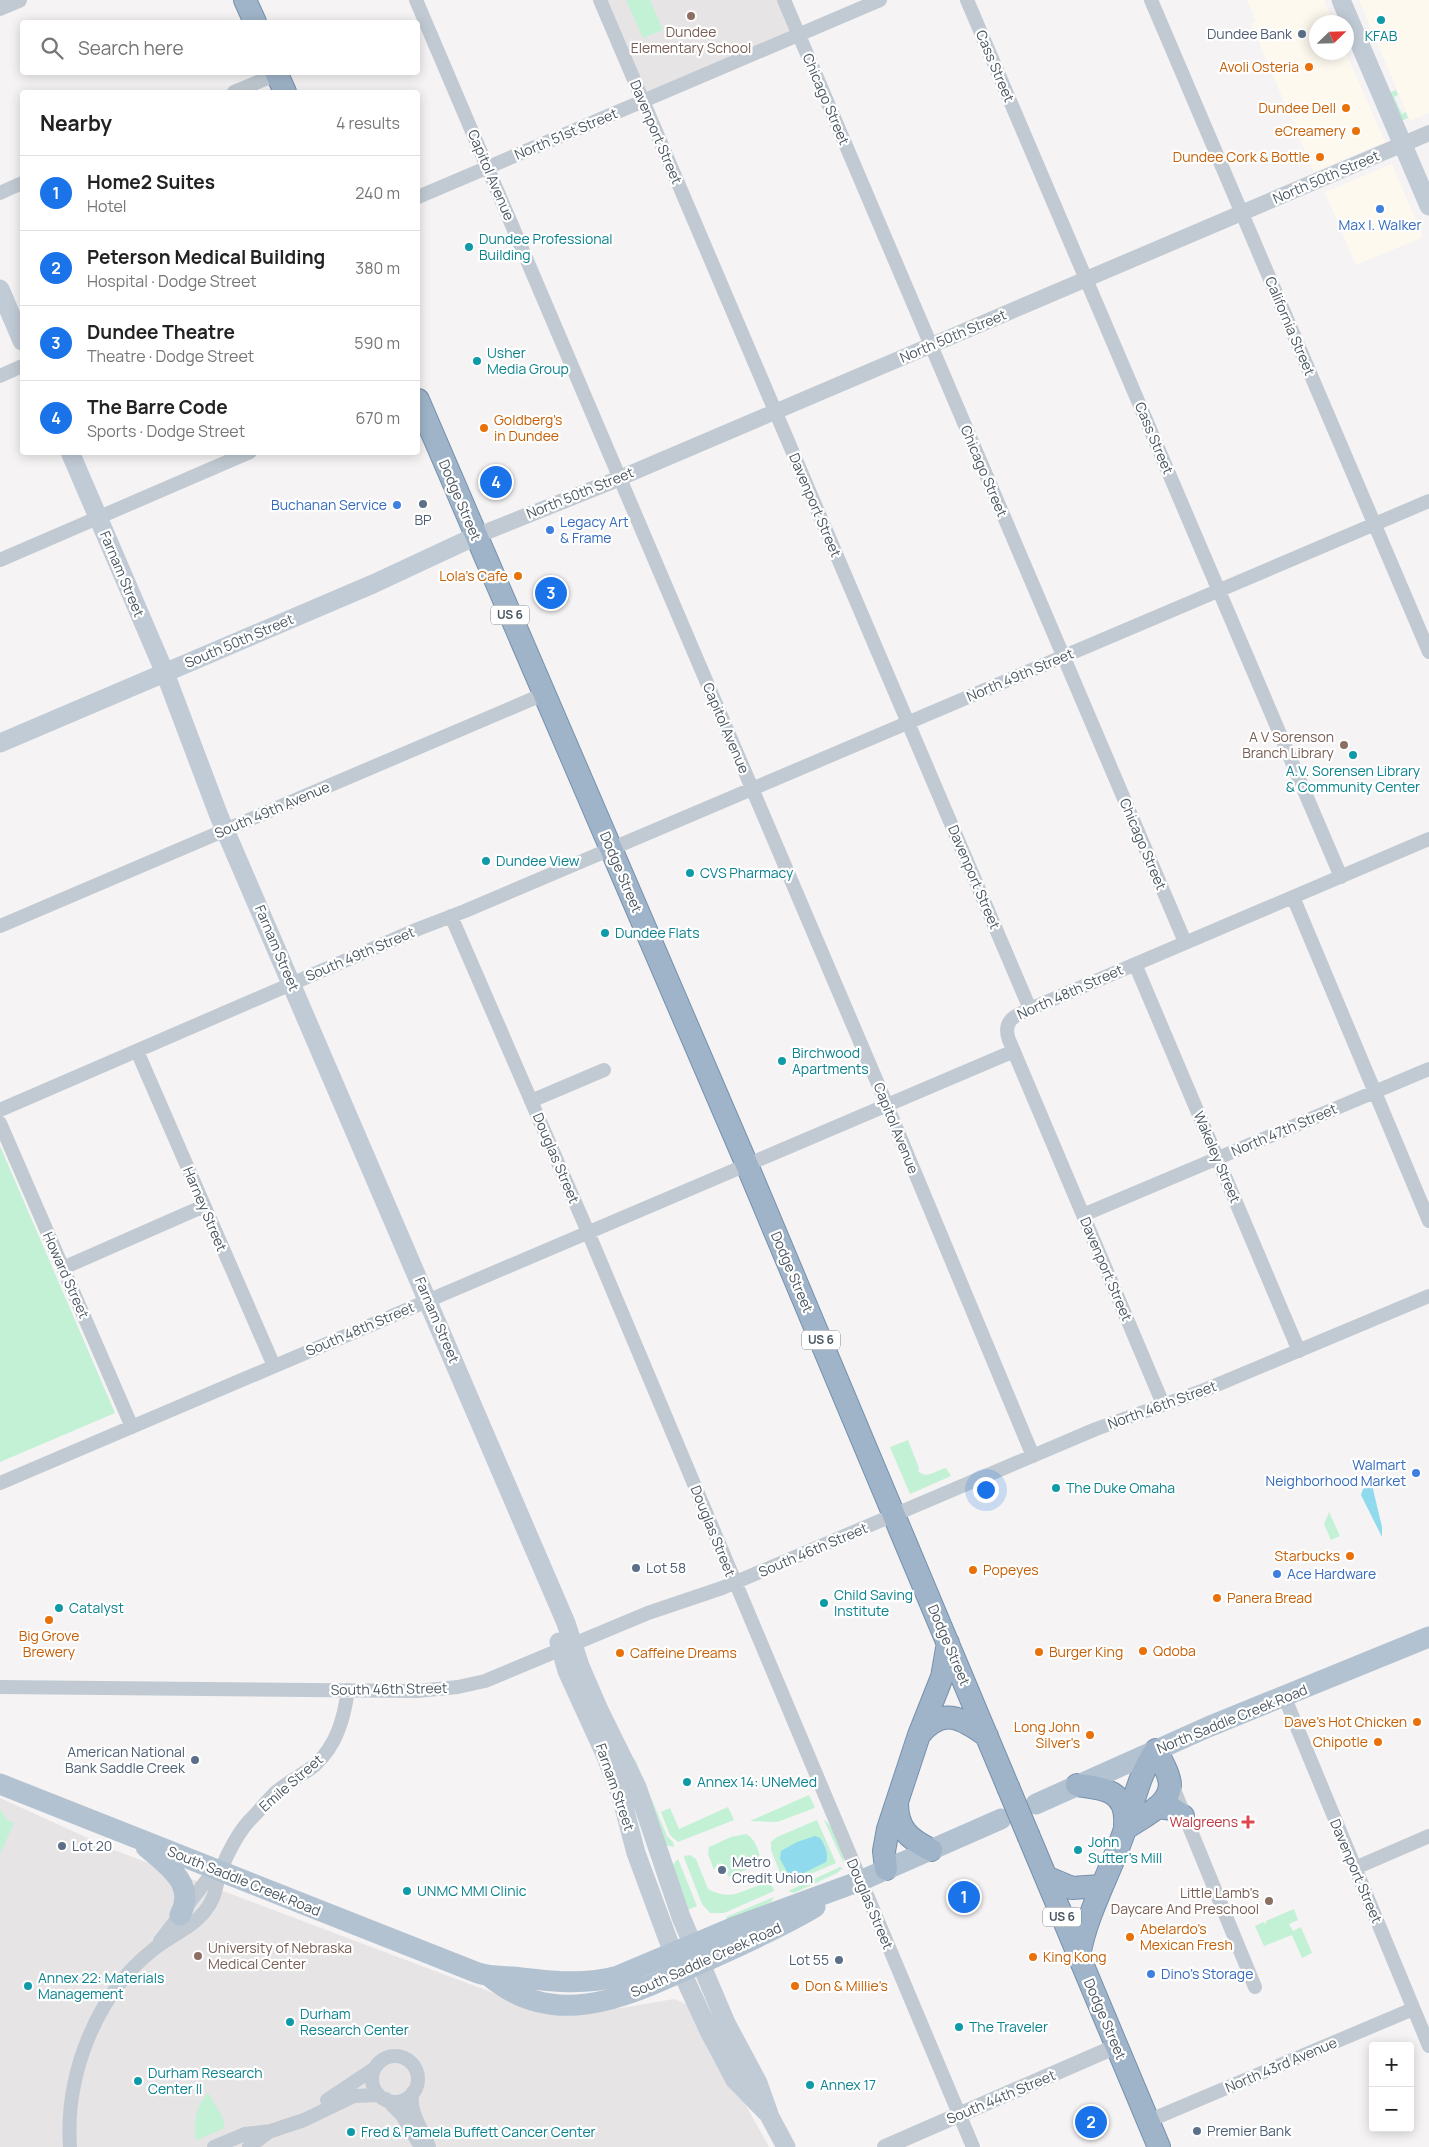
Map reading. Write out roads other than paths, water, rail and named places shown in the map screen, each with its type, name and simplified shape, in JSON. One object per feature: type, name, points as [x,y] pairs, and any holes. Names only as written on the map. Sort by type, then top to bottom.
[{"type":"highway","points":[[245,0],[253,20]]},
{"type":"highway","name":"Dodge Street","points":[[420,405],[747,1165],[1159,2147]]},
{"type":"highway","points":[[886,1869],[884,1847],[919,1734],[942,1677],[948,1643]]},
{"type":"highway","points":[[919,1734],[930,1723],[948,1717],[965,1721],[987,1736]]},
{"type":"highway","points":[[1125,1829],[1157,1807],[1166,1796],[1170,1780],[1156,1750]]},
{"type":"highway","points":[[1079,1956],[1086,1924],[1125,1829],[1144,1769],[1156,1750]]},
{"type":"highway","points":[[1077,1786],[1102,1788],[1112,1793],[1119,1800],[1125,1812],[1125,1829]]},
{"type":"highway","points":[[897,1800],[898,1818],[905,1833],[912,1840],[931,1850]]},
{"type":"highway","points":[[1157,1807],[1173,1809],[1183,1816]]},
{"type":"highway","points":[[1046,1877],[1072,1888],[1101,1886]]},
{"type":"main road","points":[[1341,0],[1429,206]]},
{"type":"main road","points":[[0,289],[20,336]]},
{"type":"main road","name":"Farnam Street","points":[[71,455],[164,673],[226,830],[566,1622],[568,1670],[618,1787],[636,1853],[677,1963],[721,2056],[735,2080],[770,2117]]},
{"type":"main road","name":"South 50th Street","points":[[0,743],[372,584],[476,536]]},
{"type":"main road","name":"North Saddle Creek Road","points":[[1036,1804],[1156,1750],[1429,1636]]},
{"type":"main road","name":"Farnam Street","points":[[567,1648],[637,1787],[667,1881],[696,1954],[726,2023],[758,2083],[770,2117],[786,2147]]},
{"type":"main road","name":"South Saddle Creek Road","points":[[0,1784],[221,1870],[428,1955],[489,1976],[506,1991],[532,2002],[574,2005],[616,1998],[641,1990],[677,1963],[696,1954],[785,1925],[860,1881],[1002,1819]]},
{"type":"main road","points":[[134,1837],[171,1869],[183,1884],[186,1902],[180,1915]]},
{"type":"street","points":[[0,8],[19,0]]},
{"type":"street","name":"Capitol Avenue","points":[[416,0],[886,1105],[1033,1456]]},
{"type":"street","name":"Davenport Street","points":[[600,0],[1030,1008]]},
{"type":"street","name":"Chicago Street","points":[[784,0],[1185,942]]},
{"type":"street","name":"North 51st Street","points":[[420,196],[880,0]]},
{"type":"street","name":"Cass Street","points":[[967,0],[1341,876]]},
{"type":"street","name":"California Street","points":[[1151,0],[1429,652]]},
{"type":"street","points":[[242,90],[279,80]]},
{"type":"street","name":"North 50th Street","points":[[476,536],[620,478],[1429,133]]},
{"type":"street","points":[[0,192],[20,184]]},
{"type":"street","points":[[0,376],[20,367]]},
{"type":"street","points":[[0,560],[243,455]]},
{"type":"street","name":"North 49th Street","points":[[611,848],[1429,501]]},
{"type":"street","name":"South 49th Avenue","points":[[0,926],[544,694]]},
{"type":"street","name":"North 48th Street","points":[[1014,1052],[1006,1033],[1007,1025],[1014,1017],[1030,1008],[1429,839]]},
{"type":"street","name":"South 49th Street","points":[[0,1110],[611,848]]},
{"type":"street","points":[[1293,897],[1429,1221]]},
{"type":"street","name":"Douglas Street","points":[[451,916],[588,1232],[973,2147]]},
{"type":"street","name":"Wakeley Street","points":[[1135,964],[1299,1350]]},
{"type":"street","name":"Harney Street","points":[[138,1051],[274,1366]]},
{"type":"street","points":[[747,1165],[1014,1052]]},
{"type":"street","name":"Davenport Street","points":[[1014,1052],[1163,1404]]},
{"type":"street","name":"North 47th Street","points":[[1083,1215],[1429,1069]]},
{"type":"street","points":[[531,1101],[604,1070]]},
{"type":"street","name":"Howard Street","points":[[0,1123],[132,1427]]},
{"type":"street","name":"South 48th Street","points":[[0,1483],[747,1165]]},
{"type":"street","points":[[63,1268],[204,1206]]},
{"type":"street","name":"North 46th Street","points":[[895,1515],[1124,1418],[1299,1350],[1429,1296]]},
{"type":"street","name":"South 46th Street","points":[[0,1687],[417,1691],[458,1687],[485,1681],[648,1613],[735,1583],[895,1515]]},
{"type":"street","name":"Emile Street","points":[[70,2147],[73,2086],[84,2047],[113,1994],[133,1968],[154,1949],[183,1930],[204,1913],[216,1893],[221,1870],[247,1823],[276,1793],[316,1764],[328,1749],[340,1730],[348,1690]]},
{"type":"street","name":"Davenport Street","points":[[1284,1696],[1429,2046]]},
{"type":"street","points":[[1170,1780],[1179,1797],[1183,1816],[1254,1987]]},
{"type":"street","points":[[1355,1868],[1429,1836]]},
{"type":"street","name":"Emile Street","points":[[154,1949],[206,1880],[221,1870]]},
{"type":"street","name":"North 43rd Avenue","points":[[1148,2121],[1413,2009]]},
{"type":"street","name":"South 44th Street","points":[[886,2147],[1116,2046]]},
{"type":"street","points":[[304,2120],[320,2103],[337,2094],[375,2068],[386,2058],[393,2056],[407,2060],[412,2064],[418,2078],[410,2100],[429,2147]]},
{"type":"street","points":[[375,2068],[372,2082],[382,2097],[402,2115],[421,2147]]},
{"type":"street","points":[[214,2147],[245,2134],[271,2131],[304,2120],[354,2096],[382,2097],[400,2101],[413,2092]]},
{"type":"street","points":[[249,2147],[271,2131]]},
{"type":"water","points":[[1372,1485],[1382,1527],[1382,1537],[1361,1495],[1363,1489]]},
{"type":"water","points":[[815,1836],[820,1838],[825,1847],[827,1853],[826,1862],[798,1876],[789,1875],[780,1859],[781,1851],[797,1842]]},
{"type":"place","name":"Dundee Elementary School","points":[[691,16]]},
{"type":"place","name":"KFAB","points":[[1381,20]]},
{"type":"place","name":"Dundee Bank","points":[[1302,34]]},
{"type":"place","name":"Avoli Osteria","points":[[1309,67]]},
{"type":"place","name":"Dundee Dell","points":[[1346,108]]},
{"type":"place","name":"eCreamery","points":[[1356,131]]},
{"type":"place","name":"Dundee Cork & Bottle","points":[[1320,157]]},
{"type":"place","name":"Max I. Walker","points":[[1380,209]]},
{"type":"place","name":"Dundee Professional Building","points":[[469,247]]},
{"type":"place","name":"Usher Media Group","points":[[477,361]]},
{"type":"place","name":"Goldberg's in Dundee","points":[[484,428]]},
{"type":"place","name":"The Barre Code","points":[[496,482]]},
{"type":"place","name":"BP","points":[[423,504]]},
{"type":"place","name":"Buchanan Service","points":[[397,505]]},
{"type":"place","name":"Legacy Art & Frame","points":[[550,530]]},
{"type":"place","name":"Lola's Cafe","points":[[518,576]]},
{"type":"place","name":"Dundee Theatre","points":[[551,593]]},
{"type":"place","name":"A V Sorenson Branch Library","points":[[1344,745]]},
{"type":"place","name":"A.V. Sorensen Library & Community Center","points":[[1353,755]]},
{"type":"place","name":"Dundee View","points":[[486,861]]},
{"type":"place","name":"CVS Pharmacy","points":[[690,873]]},
{"type":"place","name":"Dundee Flats","points":[[605,933]]},
{"type":"place","name":"Birchwood Apartments","points":[[782,1061]]},
{"type":"place","name":"Walmart Neighborhood Market","points":[[1416,1473]]},
{"type":"place","name":"The Duke Omaha","points":[[1056,1488]]},
{"type":"place","name":"Starbucks","points":[[1350,1556]]},
{"type":"place","name":"Lot 58","points":[[636,1568]]},
{"type":"place","name":"Popeyes","points":[[973,1570]]},
{"type":"place","name":"Ace Hardware","points":[[1277,1574]]},
{"type":"place","name":"Panera Bread","points":[[1217,1598]]},
{"type":"place","name":"Child Saving Institute","points":[[824,1603]]},
{"type":"place","name":"Catalyst","points":[[59,1608]]},
{"type":"place","name":"Big Grove Brewery","points":[[49,1620]]},
{"type":"place","name":"Qdoba","points":[[1143,1651]]},
{"type":"place","name":"Burger King","points":[[1039,1652]]},
{"type":"place","name":"Caffeine Dreams","points":[[620,1653]]},
{"type":"place","name":"Dave's Hot Chicken","points":[[1417,1722]]},
{"type":"place","name":"Long John Silver's","points":[[1090,1735]]},
{"type":"place","name":"Chipotle","points":[[1378,1742]]},
{"type":"place","name":"American National Bank Saddle Creek","points":[[195,1760]]},
{"type":"place","name":"Annex 14: UNeMed","points":[[687,1782]]},
{"type":"place","name":"Walgreens","points":[[1248,1822]]},
{"type":"place","name":"Lot 20","points":[[62,1846]]},
{"type":"place","name":"John Sutter's Mill","points":[[1078,1850]]},
{"type":"place","name":"Metro Credit Union","points":[[722,1870]]},
{"type":"place","name":"UNMC MMI Clinic","points":[[407,1891]]},
{"type":"place","name":"Home2 Suites","points":[[964,1897]]},
{"type":"place","name":"Little Lamb's Daycare And Preschool","points":[[1269,1901]]},
{"type":"place","name":"Abelardo's Mexican Fresh","points":[[1130,1937]]},
{"type":"place","name":"University of Nebraska Medical Center","points":[[198,1956]]},
{"type":"place","name":"King Kong","points":[[1033,1957]]},
{"type":"place","name":"Lot 55","points":[[839,1960]]},
{"type":"place","name":"Dino's Storage","points":[[1151,1974]]},
{"type":"place","name":"Annex 22: Materials Management","points":[[28,1986]]},
{"type":"place","name":"Don & Millie's","points":[[795,1986]]},
{"type":"place","name":"Durham Research Center","points":[[290,2022]]},
{"type":"place","name":"The Traveler","points":[[959,2027]]},
{"type":"place","name":"Durham Research Center II","points":[[138,2081]]},
{"type":"place","name":"Annex 17","points":[[810,2085]]},
{"type":"place","name":"Peterson Medical Building","points":[[1091,2122]]},
{"type":"place","name":"Premier Bank","points":[[1197,2131]]},
{"type":"place","name":"Fred & Pamela Buffett Cancer Center","points":[[351,2132]]}]
